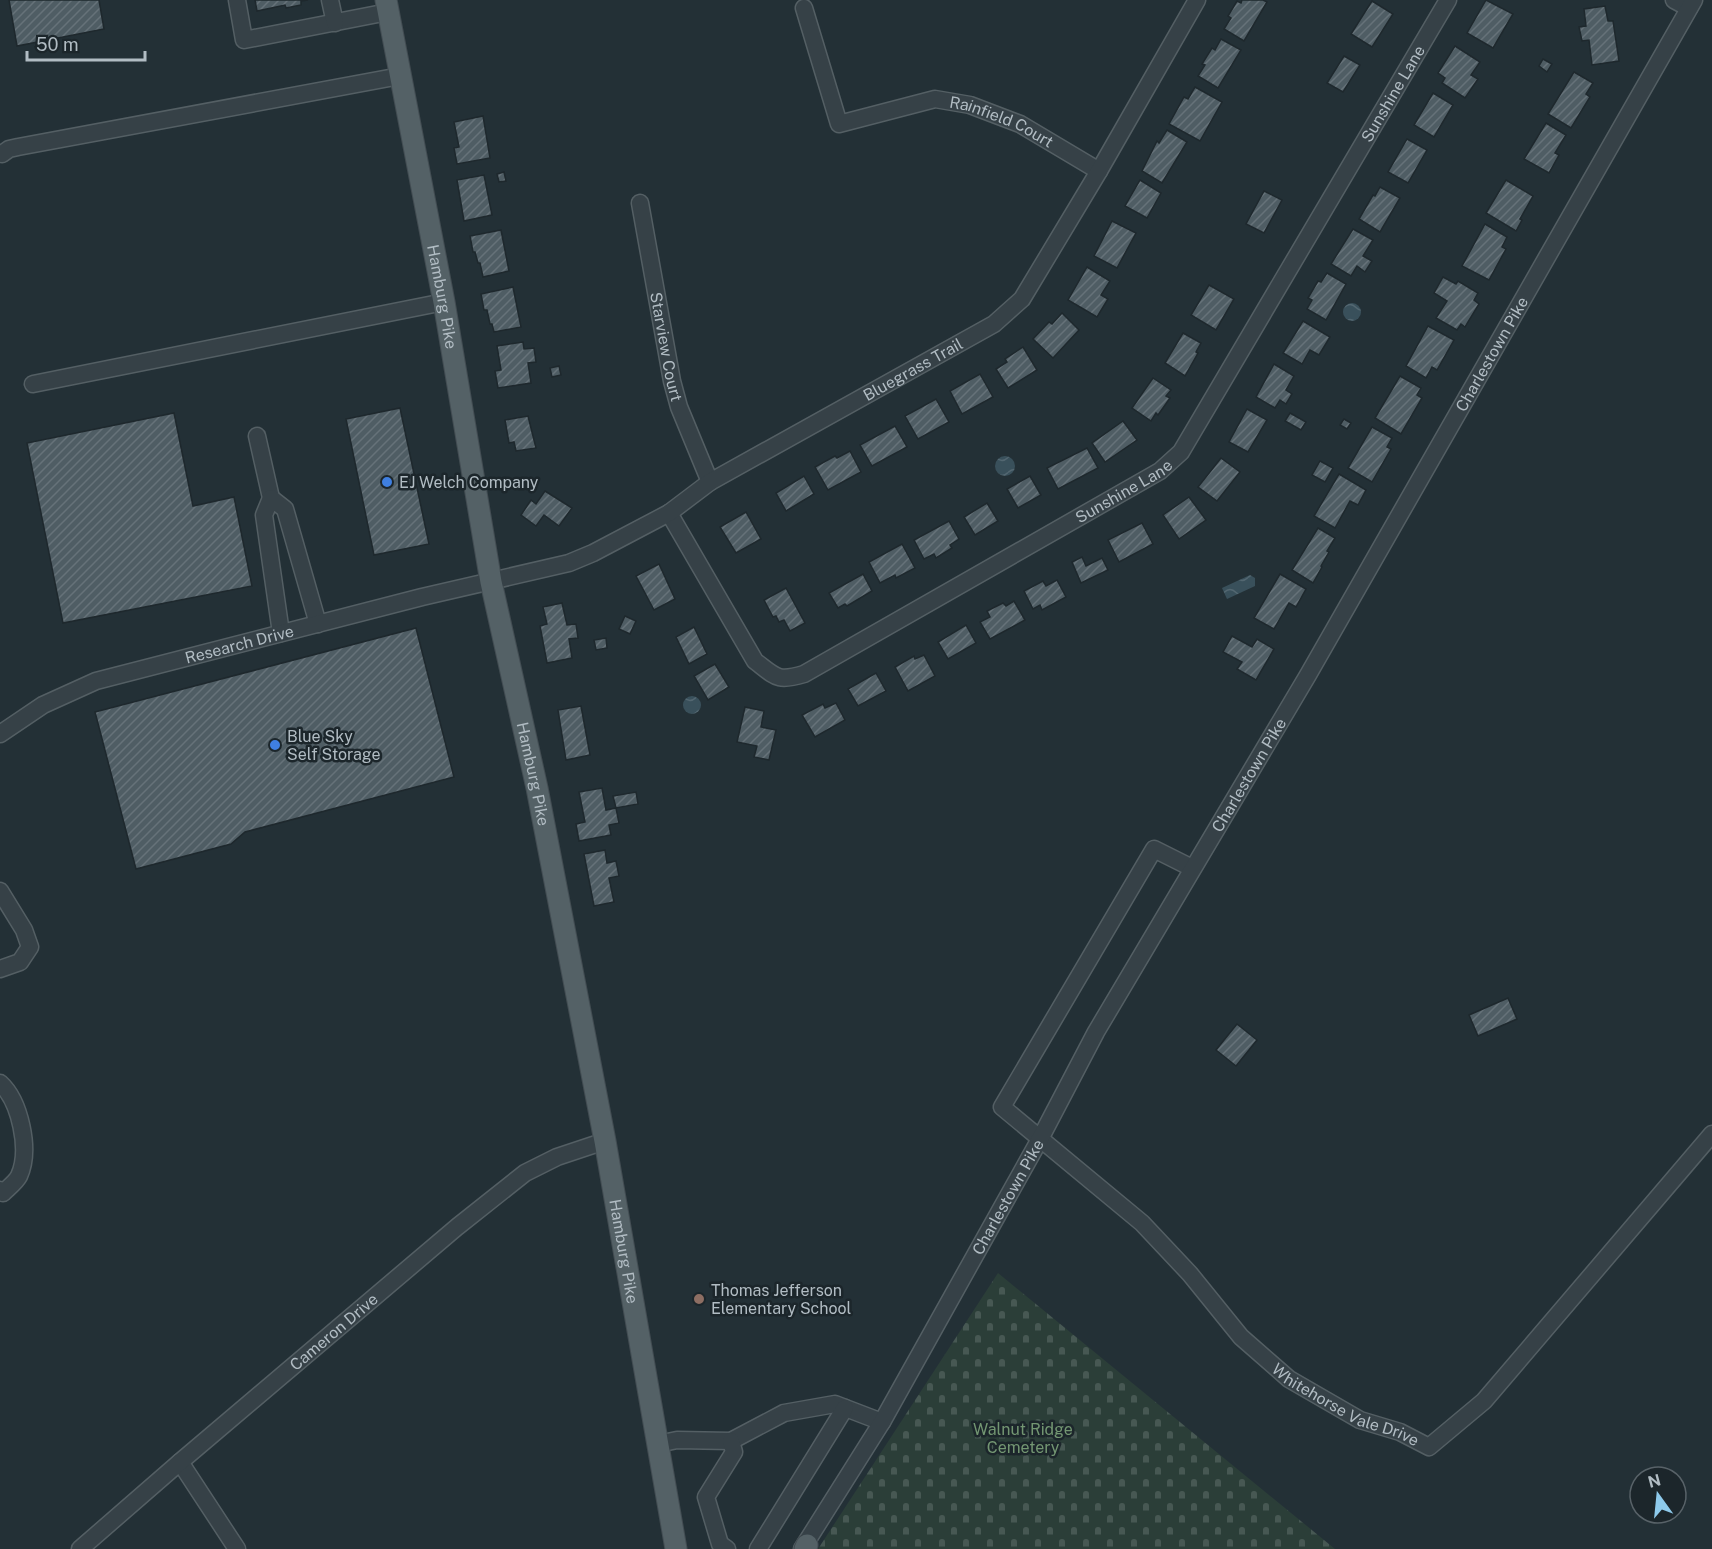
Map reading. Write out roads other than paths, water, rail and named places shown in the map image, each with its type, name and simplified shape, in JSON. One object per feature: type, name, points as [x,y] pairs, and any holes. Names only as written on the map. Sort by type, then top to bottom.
[{"type":"main road","name":"Hamburg Pike","points":[[387,6],[444,302],[491,582],[537,788],[605,1141],[676,1549]]},
{"type":"street","points":[[237,0],[244,40],[335,22],[387,6]]},
{"type":"street","points":[[330,0],[335,22]]},
{"type":"street","name":"Bluegrass Trail","points":[[491,582],[569,563],[593,553],[669,513],[710,482],[994,324],[1022,299],[1197,0]]},
{"type":"street","name":"Sunshine Lane","points":[[669,513],[755,661],[773,674],[786,679],[804,674],[1160,471],[1181,452],[1448,0]]},
{"type":"street","name":"Charlestown Pike","points":[[805,1548],[882,1422],[1040,1139],[1096,1032],[1312,669],[1685,3]]},
{"type":"street","name":"Rainfield Court","points":[[804,8],[839,124],[936,99],[970,105],[1020,124],[1099,171]]},
{"type":"street","points":[[2,154],[18,147],[400,76]]},
{"type":"street","name":"Starview Court","points":[[640,203],[672,381],[679,407],[710,482]]},
{"type":"street","points":[[33,384],[444,302]]},
{"type":"street","points":[[257,436],[271,498],[264,515],[281,633]]},
{"type":"street","points":[[271,498],[285,509],[318,624]]},
{"type":"street","name":"Research Drive","points":[[0,734],[43,705],[96,681],[422,597],[491,582]]},
{"type":"street","points":[[1040,1139],[1002,1107],[1154,849],[1192,868]]},
{"type":"street","points":[[0,891],[24,930],[30,947],[20,962],[0,969]]},
{"type":"street","points":[[0,1083],[12,1097],[24,1137],[25,1153],[19,1178],[1,1192]]},
{"type":"street","name":"Whitehorse Vale Drive","points":[[1040,1139],[1142,1223],[1190,1274],[1241,1337],[1289,1379],[1360,1420],[1400,1432],[1429,1447],[1484,1401],[1712,1134]]},
{"type":"street","name":"Cameron Drive","points":[[80,1549],[457,1227],[525,1173],[557,1157],[605,1141]]},
{"type":"street","points":[[658,1444],[677,1440],[731,1441],[784,1413],[835,1404],[882,1422]]},
{"type":"street","points":[[758,1549],[845,1408]]},
{"type":"street","points":[[727,1549],[720,1544],[706,1497],[734,1452],[731,1441]]},
{"type":"street","points":[[180,1462],[237,1549]]},
{"type":"water","points":[[1348,303],[1356,303],[1361,308],[1359,319],[1348,321],[1343,316],[1343,308]]},
{"type":"water","points":[[1001,456],[1009,456],[1015,462],[1015,470],[1009,476],[1001,476],[995,470],[995,462]]},
{"type":"water","points":[[1250,575],[1255,578],[1255,586],[1227,599],[1222,588]]},
{"type":"water","points":[[692,696],[698,699],[701,705],[698,711],[692,714],[686,711],[683,705],[686,699]]},
{"type":"place","name":"EJ Welch Company","points":[[387,482]]},
{"type":"place","name":"Blue Sky Self Storage","points":[[275,745]]},
{"type":"place","name":"Thomas Jefferson Elementary School","points":[[699,1299]]},
{"type":"park label","name":"Walnut Ridge Cemetery","points":[[1023,1438]]}]
